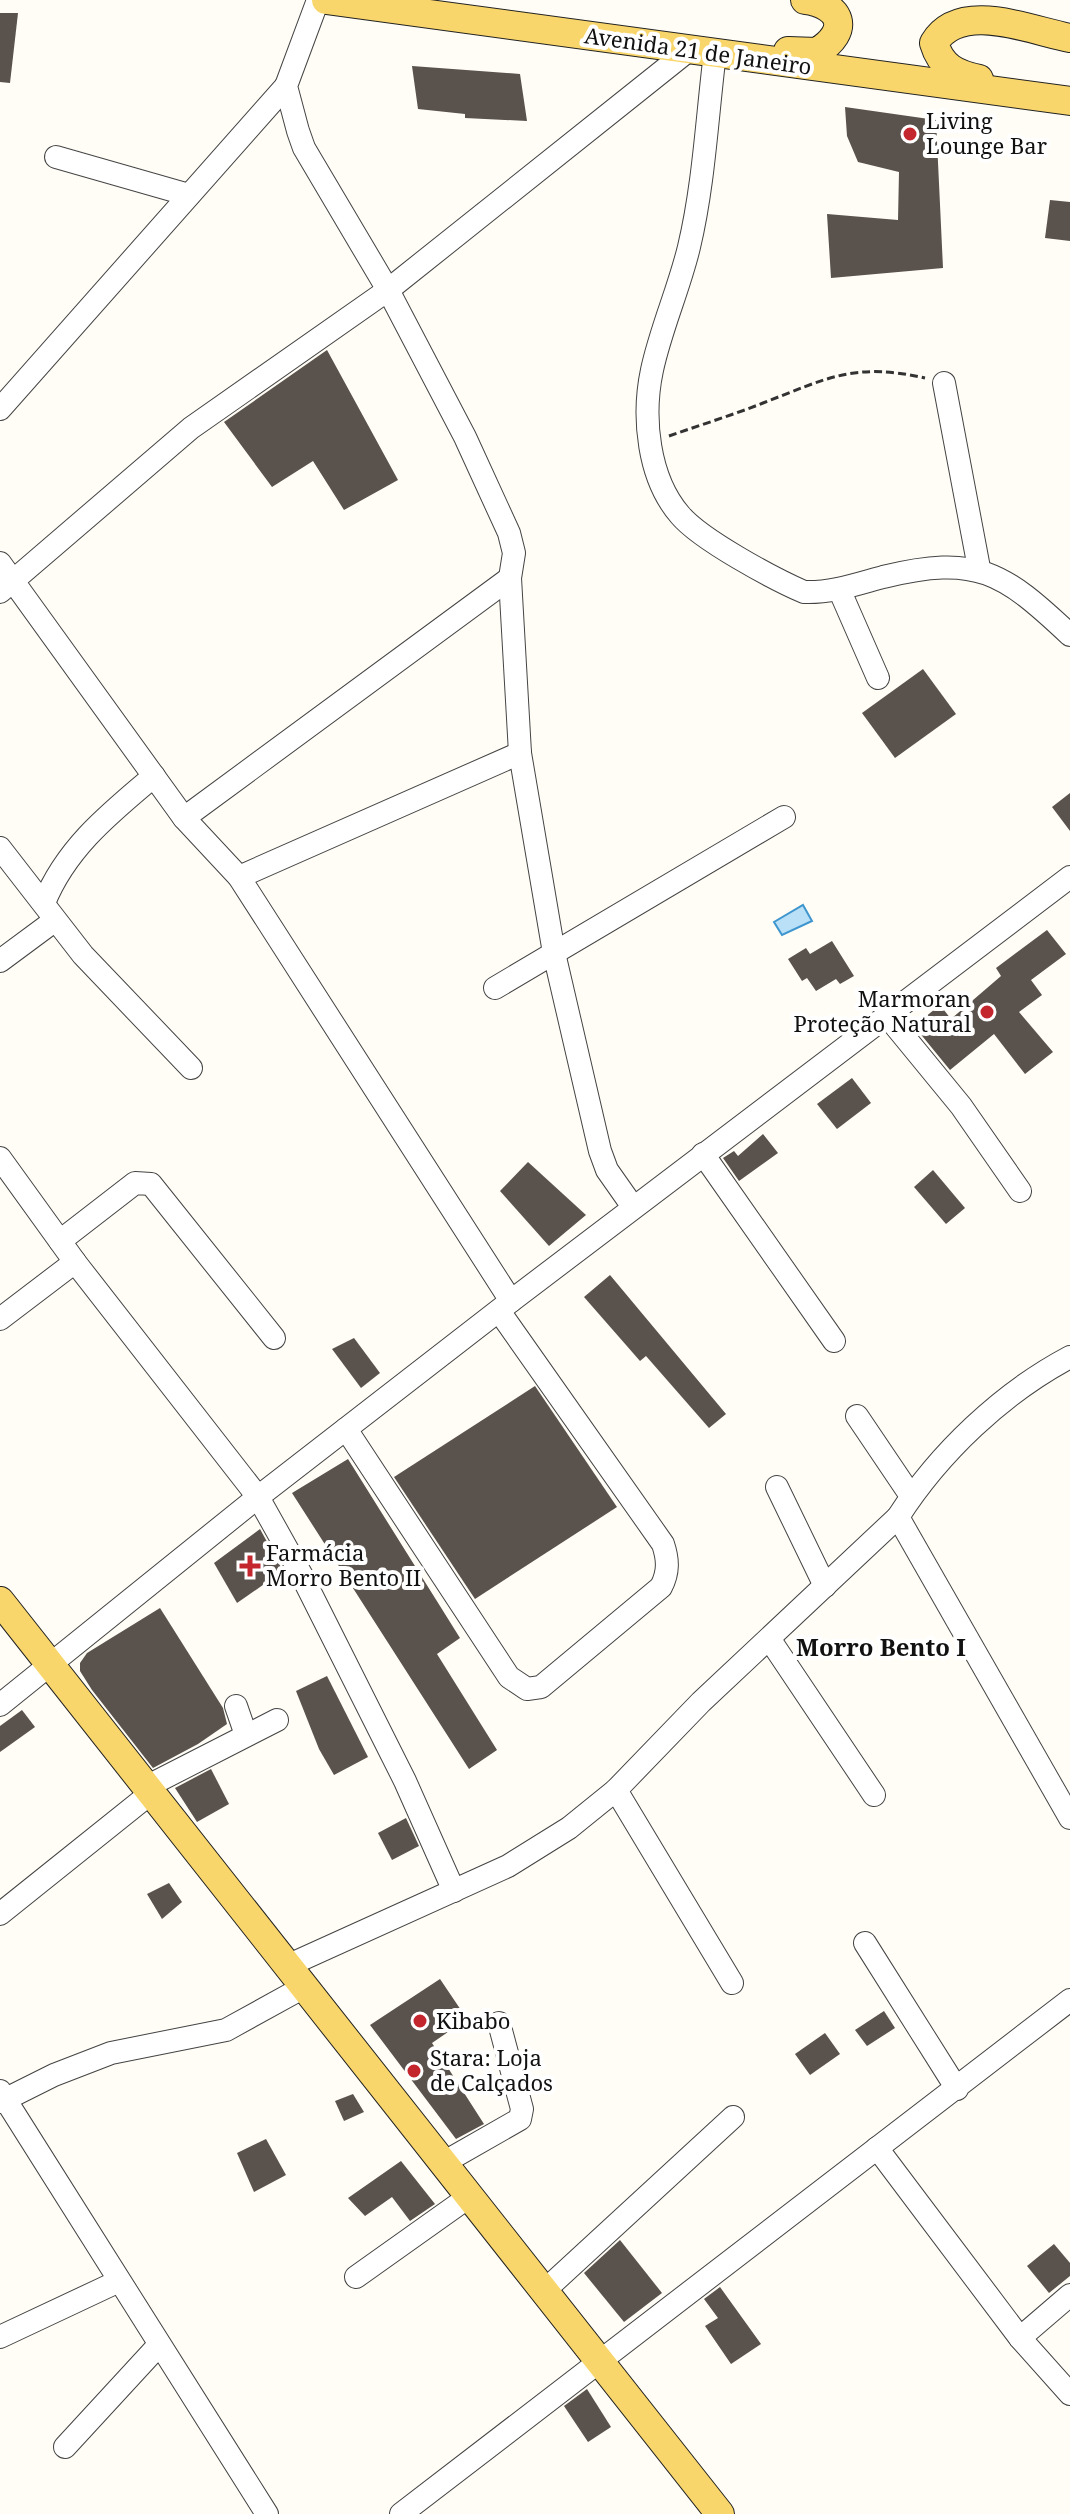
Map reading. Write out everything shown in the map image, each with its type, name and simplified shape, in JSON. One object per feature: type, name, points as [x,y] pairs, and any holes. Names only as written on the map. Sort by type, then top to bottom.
[{"type":"main road","name":"Avenida 21 de Janeiro","points":[[326,0],[1070,101]]},
{"type":"main road","points":[[473,19],[817,52],[834,39],[838,17],[829,7],[805,0]]},
{"type":"main road","points":[[959,0],[1070,26]]},
{"type":"main road","points":[[1070,38],[978,19],[960,20],[943,28],[934,43],[938,59],[967,76],[1070,95]]},
{"type":"main road","points":[[0,1601],[720,2514]]},
{"type":"street","points":[[0,409],[286,86],[318,0]]},
{"type":"street","points":[[6,587],[191,428],[388,290],[702,52]]},
{"type":"street","points":[[702,52],[690,245],[652,370],[648,406],[650,442],[659,481],[680,516],[699,532],[804,592],[839,589],[927,569],[979,568],[1009,583],[1070,635]]},
{"type":"street","points":[[286,86],[304,148],[388,290],[465,437],[509,533],[514,553],[510,578],[520,753],[554,953],[600,1151],[607,1170],[633,1207]]},
{"type":"street","points":[[56,157],[189,195]]},
{"type":"street","points":[[944,383],[979,568]]},
{"type":"street","points":[[0,563],[6,587],[184,818],[239,877],[505,1306],[663,1544],[667,1555],[666,1578],[661,1587],[541,1687],[527,1689],[509,1677],[346,1429]]},
{"type":"street","points":[[184,818],[510,578]]},
{"type":"street","points":[[839,589],[878,678]]},
{"type":"street","points":[[239,877],[520,753]]},
{"type":"street","points":[[0,961],[49,912],[59,872],[82,840],[154,776]]},
{"type":"street","points":[[495,988],[784,817]]},
{"type":"street","points":[[0,848],[49,912],[191,1068]]},
{"type":"street","points":[[0,1705],[258,1497],[633,1207],[1070,877]]},
{"type":"street","points":[[888,1017],[961,1106],[1020,1191]]},
{"type":"street","points":[[703,1154],[834,1341]]},
{"type":"street","points":[[0,1158],[75,1262],[258,1497],[301,1574],[398,1767],[454,1891]]},
{"type":"street","points":[[60,1241],[135,1183],[151,1184],[274,1338]]},
{"type":"street","points":[[0,1319],[75,1262]]},
{"type":"street","points":[[267,2514],[2,2098],[111,2053],[226,2030],[296,1976],[454,1891],[508,1866],[569,1828],[616,1790],[701,1702],[898,1517],[911,1496],[981,1421],[1070,1357]]},
{"type":"street","points":[[857,1416],[911,1496]]},
{"type":"street","points":[[777,1487],[825,1586]]},
{"type":"street","points":[[898,1517],[1070,1818]]},
{"type":"street","points":[[770,1640],[874,1795]]},
{"type":"street","points":[[236,1706],[246,1735]]},
{"type":"street","points":[[0,1914],[148,1790],[277,1720]]},
{"type":"street","points":[[616,1790],[732,1983]]},
{"type":"street","points":[[865,1943],[957,2089]]},
{"type":"street","points":[[401,2514],[1070,2000]]},
{"type":"street","points":[[443,2163],[520,2119],[522,2109],[499,2023]]},
{"type":"street","points":[[544,2291],[733,2117]]},
{"type":"street","points":[[877,2148],[1020,2338],[1070,2394]]},
{"type":"street","points":[[356,2277],[470,2196]]},
{"type":"street","points":[[0,2337],[117,2282]]},
{"type":"street","points":[[1020,2338],[1070,2295]]},
{"type":"street","points":[[65,2447],[158,2346]]},
{"type":"path","points":[[650,442],[763,404],[830,375],[886,369],[944,383]]},
{"type":"water","points":[[803,905],[812,921],[782,935],[774,922]]},
{"type":"building","points":[[0,13],[18,13],[10,83],[0,82]]},
{"type":"building","points":[[412,66],[520,74],[527,121],[465,118],[465,114],[418,109]]},
{"type":"building","points":[[845,107],[936,120],[943,268],[831,278],[827,214],[898,220],[899,172],[858,162],[847,136]]},
{"type":"building","points":[[1050,200],[1070,202],[1070,241],[1045,238]]},
{"type":"building","points":[[327,350],[398,480],[344,510],[313,461],[272,487],[224,422]]},
{"type":"building","points":[[923,669],[956,714],[895,758],[862,713]]},
{"type":"building","points":[[1070,793],[1070,831],[1052,807]]},
{"type":"building","points":[[1047,930],[1066,954],[1031,980],[1042,995],[1019,1012],[1053,1052],[1025,1074],[994,1034],[950,1070],[914,1026],[940,1005],[951,1019],[1001,976],[996,968]]},
{"type":"building","points":[[832,941],[854,976],[840,984],[836,979],[816,991],[807,978],[802,981],[788,959],[806,948],[810,954]]},
{"type":"building","points":[[852,1078],[871,1103],[837,1129],[817,1104]]},
{"type":"building","points":[[763,1134],[778,1153],[739,1181],[723,1158],[734,1151],[738,1156]]},
{"type":"building","points":[[528,1162],[586,1215],[549,1246],[500,1191]]},
{"type":"building","points":[[933,1170],[965,1208],[946,1224],[914,1187]]},
{"type":"building","points":[[610,1275],[726,1414],[709,1428],[646,1356],[640,1361],[584,1297]]},
{"type":"building","points":[[354,1338],[380,1373],[361,1388],[332,1349]]},
{"type":"building","points":[[535,1386],[617,1507],[475,1599],[394,1477]]},
{"type":"building","points":[[348,1459],[460,1638],[437,1654],[497,1750],[469,1769],[292,1493]]},
{"type":"building","name":"Farmácia Morro Bento II","points":[[260,1529],[283,1571],[237,1603],[214,1563]]},
{"type":"building","points":[[160,1608],[223,1708],[227,1724],[153,1768],[92,1690],[80,1671],[80,1663],[87,1653]]},
{"type":"building","points":[[327,1676],[368,1757],[334,1775],[319,1749],[296,1691]]},
{"type":"building","points":[[22,1710],[35,1727],[0,1752],[0,1726]]},
{"type":"building","points":[[211,1769],[229,1804],[197,1822],[175,1788]]},
{"type":"building","points":[[406,1818],[419,1846],[392,1860],[378,1833]]},
{"type":"building","points":[[169,1883],[182,1902],[162,1919],[147,1894]]},
{"type":"building","points":[[440,1979],[467,2019],[432,2043],[484,2124],[456,2139],[370,2025]]},
{"type":"building","points":[[884,2011],[895,2028],[867,2046],[855,2030]]},
{"type":"building","points":[[825,2033],[840,2054],[810,2075],[795,2054]]},
{"type":"building","points":[[353,2094],[364,2112],[344,2121],[335,2101]]},
{"type":"building","points":[[266,2139],[286,2175],[254,2192],[237,2153]]},
{"type":"building","points":[[401,2161],[435,2204],[410,2221],[392,2197],[365,2216],[348,2198]]},
{"type":"building","points":[[620,2240],[662,2293],[624,2322],[584,2273]]},
{"type":"building","points":[[1054,2244],[1070,2263],[1070,2276],[1049,2293],[1027,2266]]},
{"type":"building","points":[[720,2287],[761,2344],[731,2364],[705,2326],[718,2318],[704,2299]]},
{"type":"building","points":[[587,2389],[611,2427],[588,2442],[564,2406]]},
{"type":"place","name":"Living Lounge Bar","points":[[910,134]]},
{"type":"place","name":"Marmoran Proteção Natural","points":[[987,1012]]},
{"type":"place","name":"Farmácia Morro Bento II","points":[[250,1566]]},
{"type":"place","name":"Kibabo","points":[[420,2021]]},
{"type":"place","name":"Stara: Loja de Calçados","points":[[414,2071]]},
{"type":"district","name":"Morro Bento I","points":[[881,1648]]}]
